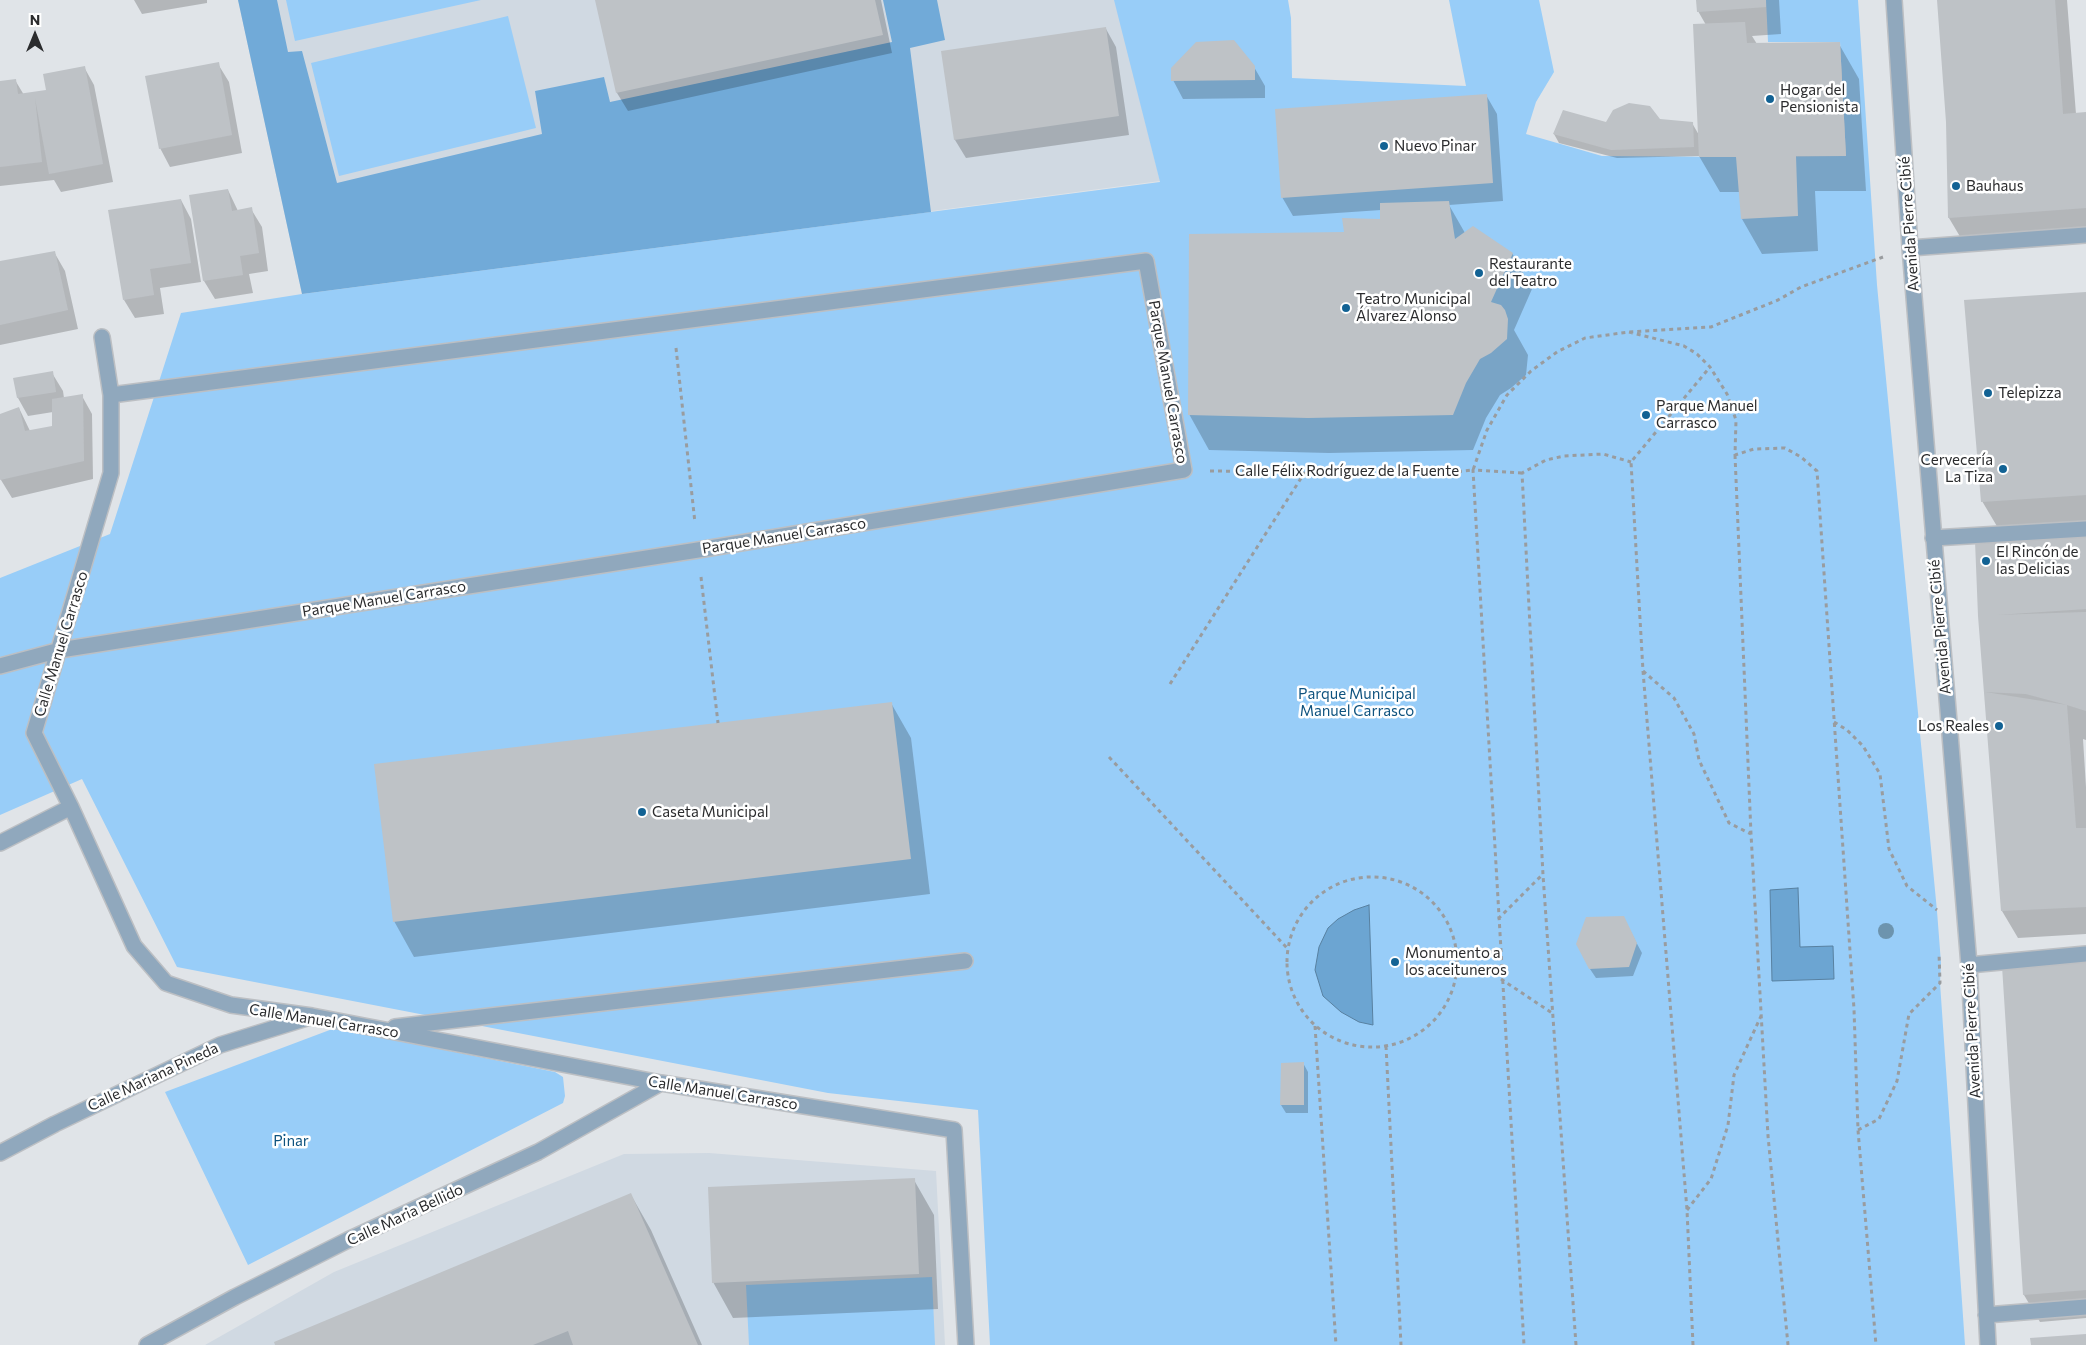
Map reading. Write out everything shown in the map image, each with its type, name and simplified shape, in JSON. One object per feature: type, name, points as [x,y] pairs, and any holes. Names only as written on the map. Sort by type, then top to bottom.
[{"type":"street","name":"Avenida Pierre Cibié","points":[[1894,0],[1910,248],[1969,965],[1988,1345]]},
{"type":"street","points":[[1910,248],[2086,235]]},
{"type":"street","name":"Parque Manuel Carrasco","points":[[0,666],[60,650],[698,550],[1184,470],[1146,261],[111,396]]},
{"type":"street","name":"Calle Manuel Carrasco","points":[[102,337],[111,396],[111,473],[34,733],[71,807],[134,946],[166,983],[230,1005],[312,1016],[661,1083],[954,1130],[966,1345]]},
{"type":"street","points":[[1933,538],[2086,529]]},
{"type":"street","points":[[0,843],[71,807]]},
{"type":"street","points":[[1969,965],[2086,954]]},
{"type":"street","points":[[380,1029],[964,961]]},
{"type":"street","name":"Calle Mariana Pineda","points":[[0,1153],[55,1124],[220,1045],[312,1016]]},
{"type":"street","name":"Calle Maria Bellido","points":[[148,1345],[235,1297],[348,1240],[538,1152],[661,1083]]},
{"type":"street","points":[[1986,1315],[2086,1307]]},
{"type":"path","name":"Calle Félix Rodríguez de la Fuente","points":[[1184,470],[1445,473],[1472,470],[1487,430],[1508,396],[1532,371],[1557,352],[1585,338],[1629,332],[1710,327],[1778,300],[1802,287],[1910,248]]},
{"type":"path","points":[[673,322],[718,723]]},
{"type":"path","points":[[1629,332],[1684,346],[1697,354],[1710,367],[1727,394],[1736,420],[1735,455],[1751,834],[1761,1015],[1768,1136],[1788,1345]]},
{"type":"path","points":[[1693,1345],[1687,1210],[1642,671],[1631,462],[1710,367]]},
{"type":"path","points":[[1735,455],[1754,449],[1785,448],[1802,457],[1817,471],[1854,1009],[1858,1130],[1876,1345]]},
{"type":"path","points":[[1524,1345],[1472,470],[1522,473],[1546,460],[1564,456],[1603,454],[1631,462]]},
{"type":"path","points":[[1170,684],[1306,472]]},
{"type":"path","points":[[1522,473],[1543,875],[1576,1345]]},
{"type":"path","points":[[1642,671],[1674,698],[1694,734],[1698,760],[1729,823],[1751,834]]},
{"type":"path","points":[[1834,722],[1848,730],[1863,746],[1880,774],[1889,849],[1907,886],[1938,911]]},
{"type":"path","points":[[1109,757],[1287,948]]},
{"type":"path","points":[[1498,919],[1543,875]]},
{"type":"path","points":[[1360,878],[1387,878],[1412,887],[1434,903],[1449,925],[1458,963],[1455,982],[1448,1001],[1437,1018],[1423,1031],[1406,1040],[1386,1046],[1361,1046],[1336,1040],[1315,1026],[1297,1003],[1287,976],[1287,948],[1296,922],[1312,900],[1334,886],[1360,878]]},
{"type":"path","points":[[1858,1130],[1879,1119],[1897,1081],[1909,1014],[1940,983],[1939,947]]},
{"type":"path","points":[[1456,954],[1500,951]]},
{"type":"path","points":[[1501,979],[1552,1013]]},
{"type":"path","points":[[1687,1210],[1712,1179],[1728,1125],[1734,1075],[1761,1015]]},
{"type":"path","points":[[1315,1026],[1336,1345]]},
{"type":"path","points":[[1386,1046],[1401,1345]]},
{"type":"shaded area","points":[[238,0],[1115,0],[1160,181],[302,294]]},
{"type":"shaded area","points":[[238,0],[277,0],[288,52],[302,51],[337,183],[542,134],[535,91],[604,77],[610,102],[892,42],[883,0],[937,0],[945,40],[910,48],[931,212],[302,294]]},
{"type":"shaded area","points":[[1798,888],[1800,947],[1833,946],[1834,979],[1772,981],[1770,890]]},
{"type":"shaded area","points":[[1369,905],[1373,1025],[1359,1022],[1341,1012],[1323,996],[1315,970],[1319,947],[1328,928],[1338,919],[1354,910]]},
{"type":"shaded area","points":[[709,1153],[936,1171],[945,1345],[205,1345],[334,1272],[624,1154]]},
{"type":"green space","points":[[286,0],[481,0],[295,41]]},
{"type":"green space","name":"Parque Municipal Manuel Carrasco","points":[[1114,0],[1288,0],[1291,18],[1292,78],[1466,86],[1449,0],[1539,0],[1554,72],[1536,102],[1526,134],[1602,156],[1736,157],[1846,156],[1840,42],[1768,42],[1766,0],[1858,0],[1877,285],[1937,911],[1941,963],[1940,983],[1965,1345],[990,1345],[978,1110],[828,1093],[177,967],[82,779],[0,815],[0,578],[110,534],[181,313],[302,294],[1160,182]]},
{"type":"green space","points":[[508,16],[536,128],[339,176],[311,63]]},
{"type":"green space","name":"Pinar","points":[[335,1028],[555,1072],[563,1077],[565,1096],[563,1103],[248,1265],[165,1092]]},
{"type":"green space","points":[[932,1277],[935,1345],[749,1345],[746,1285]]},
{"type":"building","points":[[595,0],[875,0],[883,35],[616,93]]},
{"type":"building","points":[[1696,0],[1766,0],[1766,7],[1697,12]]},
{"type":"building","points":[[1937,0],[2055,0],[2063,114],[2086,112],[2086,208],[1948,218],[1946,122]]},
{"type":"building","name":"Hogar del Pensionista","points":[[1745,22],[1747,43],[1840,42],[1846,156],[1796,156],[1798,216],[1741,219],[1736,157],[1699,157],[1693,24]]},
{"type":"building","points":[[1106,27],[1119,116],[954,140],[941,51]]},
{"type":"building","points":[[1234,40],[1255,66],[1255,80],[1171,81],[1171,68],[1196,42]]},
{"type":"building","points":[[219,62],[232,135],[159,149],[145,76]]},
{"type":"building","points":[[85,66],[103,164],[49,174],[35,98],[42,162],[0,167],[0,81],[16,79],[18,94],[46,90],[43,74]]},
{"type":"building","name":"Nuevo Pinar","points":[[1487,94],[1493,183],[1281,198],[1275,109]]},
{"type":"building","points":[[1629,103],[1650,106],[1660,119],[1693,122],[1694,147],[1611,150],[1553,134],[1563,110],[1606,122],[1613,110]]},
{"type":"building","points":[[228,189],[232,211],[252,207],[259,253],[240,256],[243,275],[203,281],[189,195]]},
{"type":"building","points":[[181,199],[191,263],[150,269],[154,295],[123,300],[108,210]]},
{"type":"building","name":"Teatro Municipal Álvarez Alonso","points":[[1449,201],[1455,239],[1473,226],[1513,253],[1491,302],[1501,305],[1505,310],[1508,319],[1507,339],[1491,353],[1480,359],[1466,383],[1453,415],[1308,418],[1188,415],[1189,234],[1344,232],[1342,218],[1380,219],[1380,203]]},
{"type":"building","points":[[55,251],[68,310],[0,325],[0,261]]},
{"type":"building","points":[[2086,292],[2086,495],[1981,502],[1964,300]]},
{"type":"building","points":[[53,371],[56,392],[17,398],[13,378]]},
{"type":"building","points":[[83,394],[84,461],[0,480],[0,414],[19,407],[25,431],[52,426],[52,399]]},
{"type":"building","points":[[2086,534],[2086,609],[1996,615],[2086,612],[2086,711],[2067,705],[2076,828],[2086,828],[2086,907],[2001,911],[1978,616],[1975,541]],"holes":[[[1985,692],[2026,694],[2067,705]]]},
{"type":"building","name":"Caseta Municipal","points":[[892,702],[911,859],[393,922],[374,764]]},
{"type":"building","points":[[1624,916],[1637,943],[1629,967],[1589,969],[1576,944],[1586,917]]},
{"type":"building","points":[[2086,960],[2086,1290],[2023,1295],[2002,966]]},
{"type":"building","points":[[1304,1062],[1304,1105],[1280,1105],[1281,1063]]},
{"type":"building","points":[[915,1178],[919,1274],[712,1283],[708,1187]]},
{"type":"building","points":[[631,1193],[698,1345],[573,1345],[568,1331],[533,1345],[275,1345],[274,1342]]},
{"type":"building","points":[[2086,1334],[2086,1345],[2031,1345],[2030,1338]]},
{"type":"place","name":"Hogar del Pensionista","points":[[1770,99]]},
{"type":"place","name":"Nuevo Pinar","points":[[1384,146]]},
{"type":"place","name":"Bauhaus","points":[[1956,186]]},
{"type":"place","name":"Restaurante del Teatro","points":[[1479,273]]},
{"type":"place","name":"Teatro Municipal Álvarez Alonso","points":[[1346,308]]},
{"type":"place","name":"Telepizza","points":[[1988,393]]},
{"type":"place","name":"Parque Manuel Carrasco","points":[[1646,415]]},
{"type":"place","name":"Cervecería La Tiza","points":[[2003,469]]},
{"type":"place","name":"El Rincón de las Delicias","points":[[1986,561]]},
{"type":"place","name":"Los Reales","points":[[1999,726]]},
{"type":"place","name":"Caseta Municipal","points":[[642,812]]},
{"type":"place","name":"Monumento a los aceituneros","points":[[1395,962]]}]
